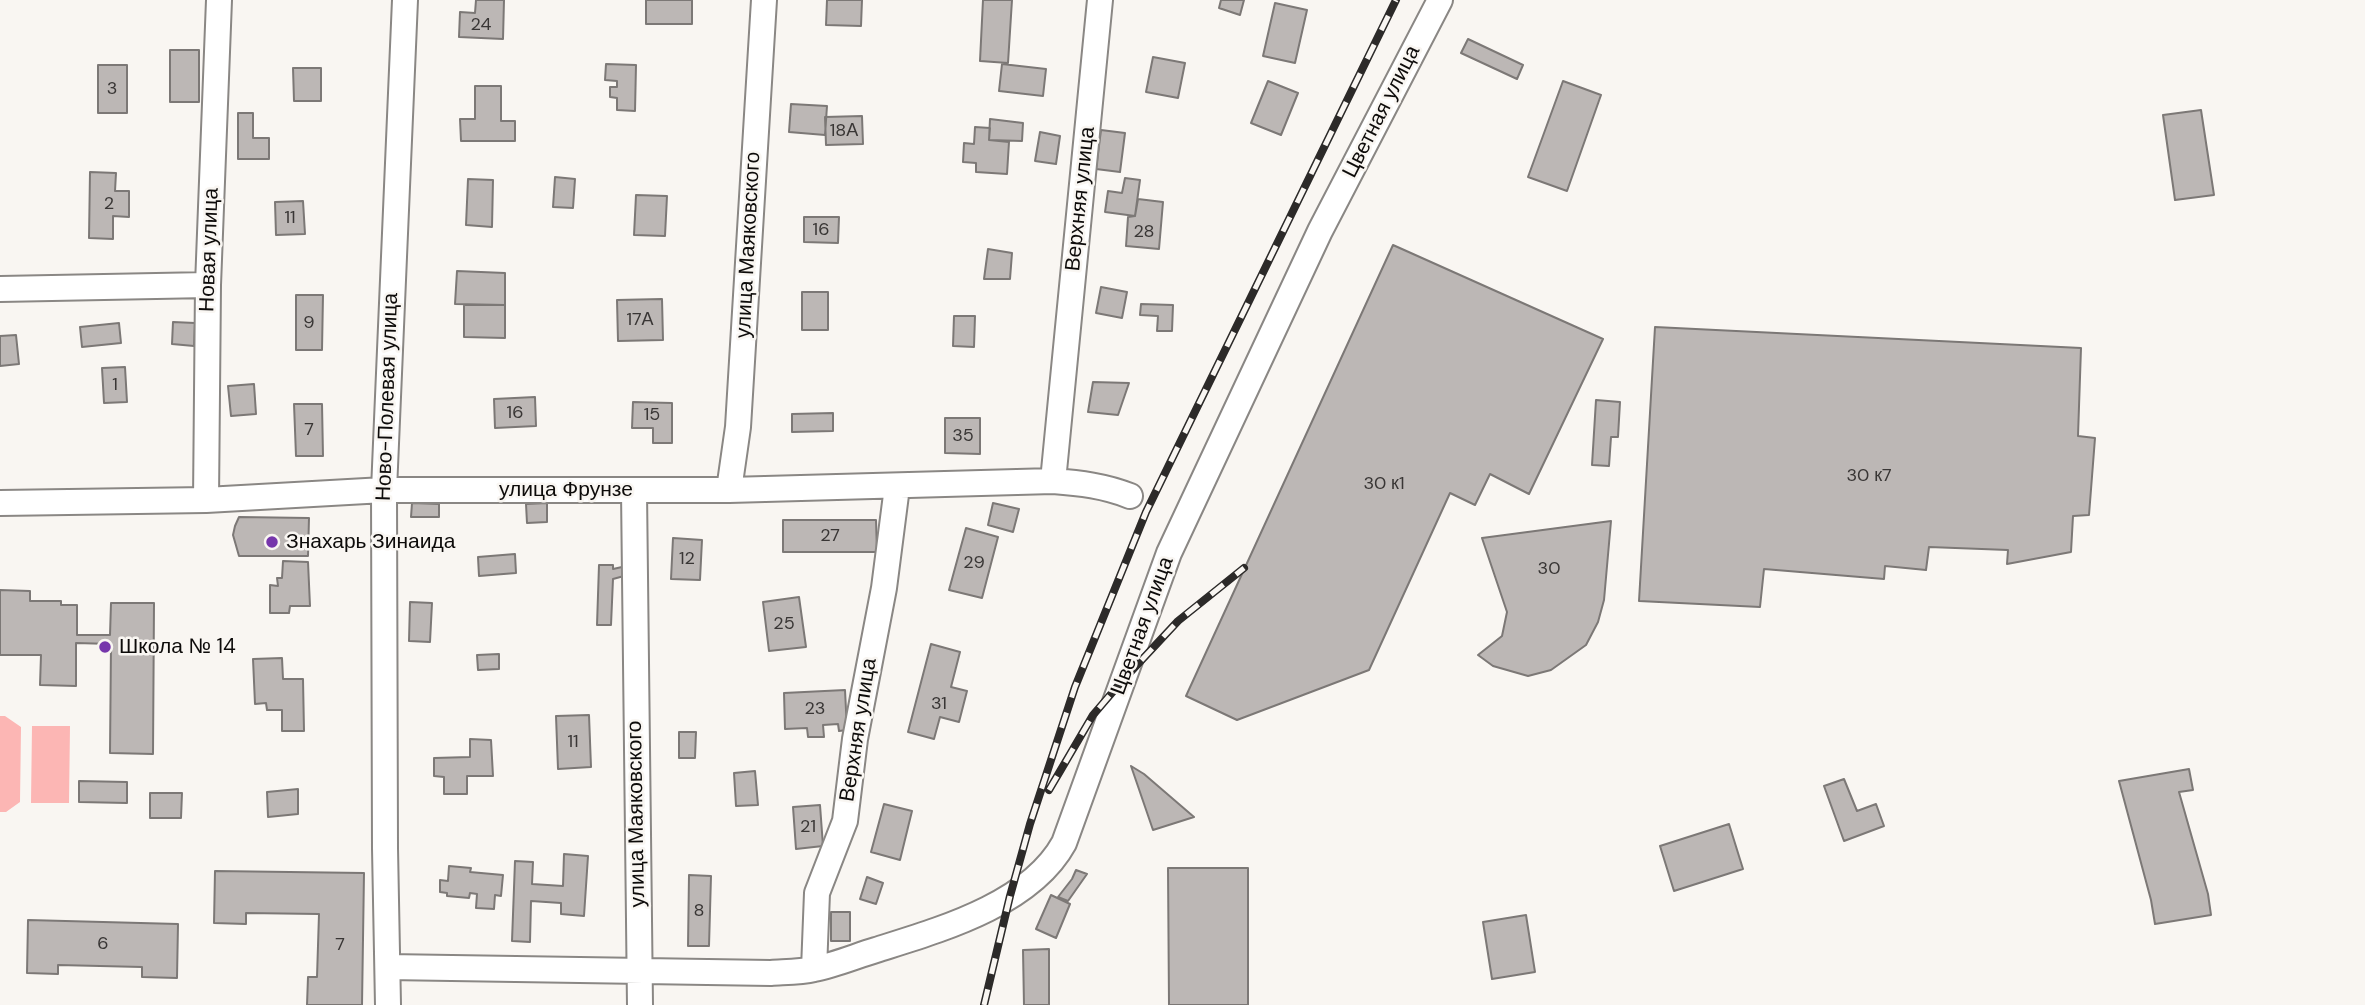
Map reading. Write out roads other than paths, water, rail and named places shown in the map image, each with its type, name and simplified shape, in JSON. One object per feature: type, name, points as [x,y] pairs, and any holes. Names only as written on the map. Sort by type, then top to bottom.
[{"type":"street","name":"Новая улица","points":[[206,500],[208,285],[219,0]]},
{"type":"street","name":"Ново-Полевая улица","points":[[388,1005],[384,490],[405,0]]},
{"type":"street","name":"улица Маяковского","points":[[729,490],[738,427],[764,0]]},
{"type":"street","name":"Верхняя улица","points":[[1053,481],[1100,0]]},
{"type":"street","name":"Цветная улица","points":[[639,970],[771,973],[814,969],[933,932],[985,909],[1017,891],[1056,858],[1064,844],[1169,553],[1320,231],[1440,0]]},
{"type":"street","points":[[0,289],[208,285]]},
{"type":"street","name":"улица Фрунзе","points":[[0,503],[206,500],[384,490],[729,490],[1053,481],[1114,489],[1130,496]]},
{"type":"street","name":"Верхняя улица","points":[[814,969],[817,893],[845,821],[855,738],[884,588],[897,486]]},
{"type":"street","name":"улица Маяковского","points":[[634,491],[640,1005]]},
{"type":"street","points":[[388,967],[639,970]]},
{"type":"railway","points":[[984,1005],[1030,824],[1075,687],[1146,512],[1396,0]]},
{"type":"railway","points":[[1049,790],[1093,715],[1123,680],[1178,621],[1244,568]]},
{"type":"place","name":"Знахарь Зинаида","points":[[272,542]]},
{"type":"place","name":"Школа № 14","points":[[105,647]]}]
